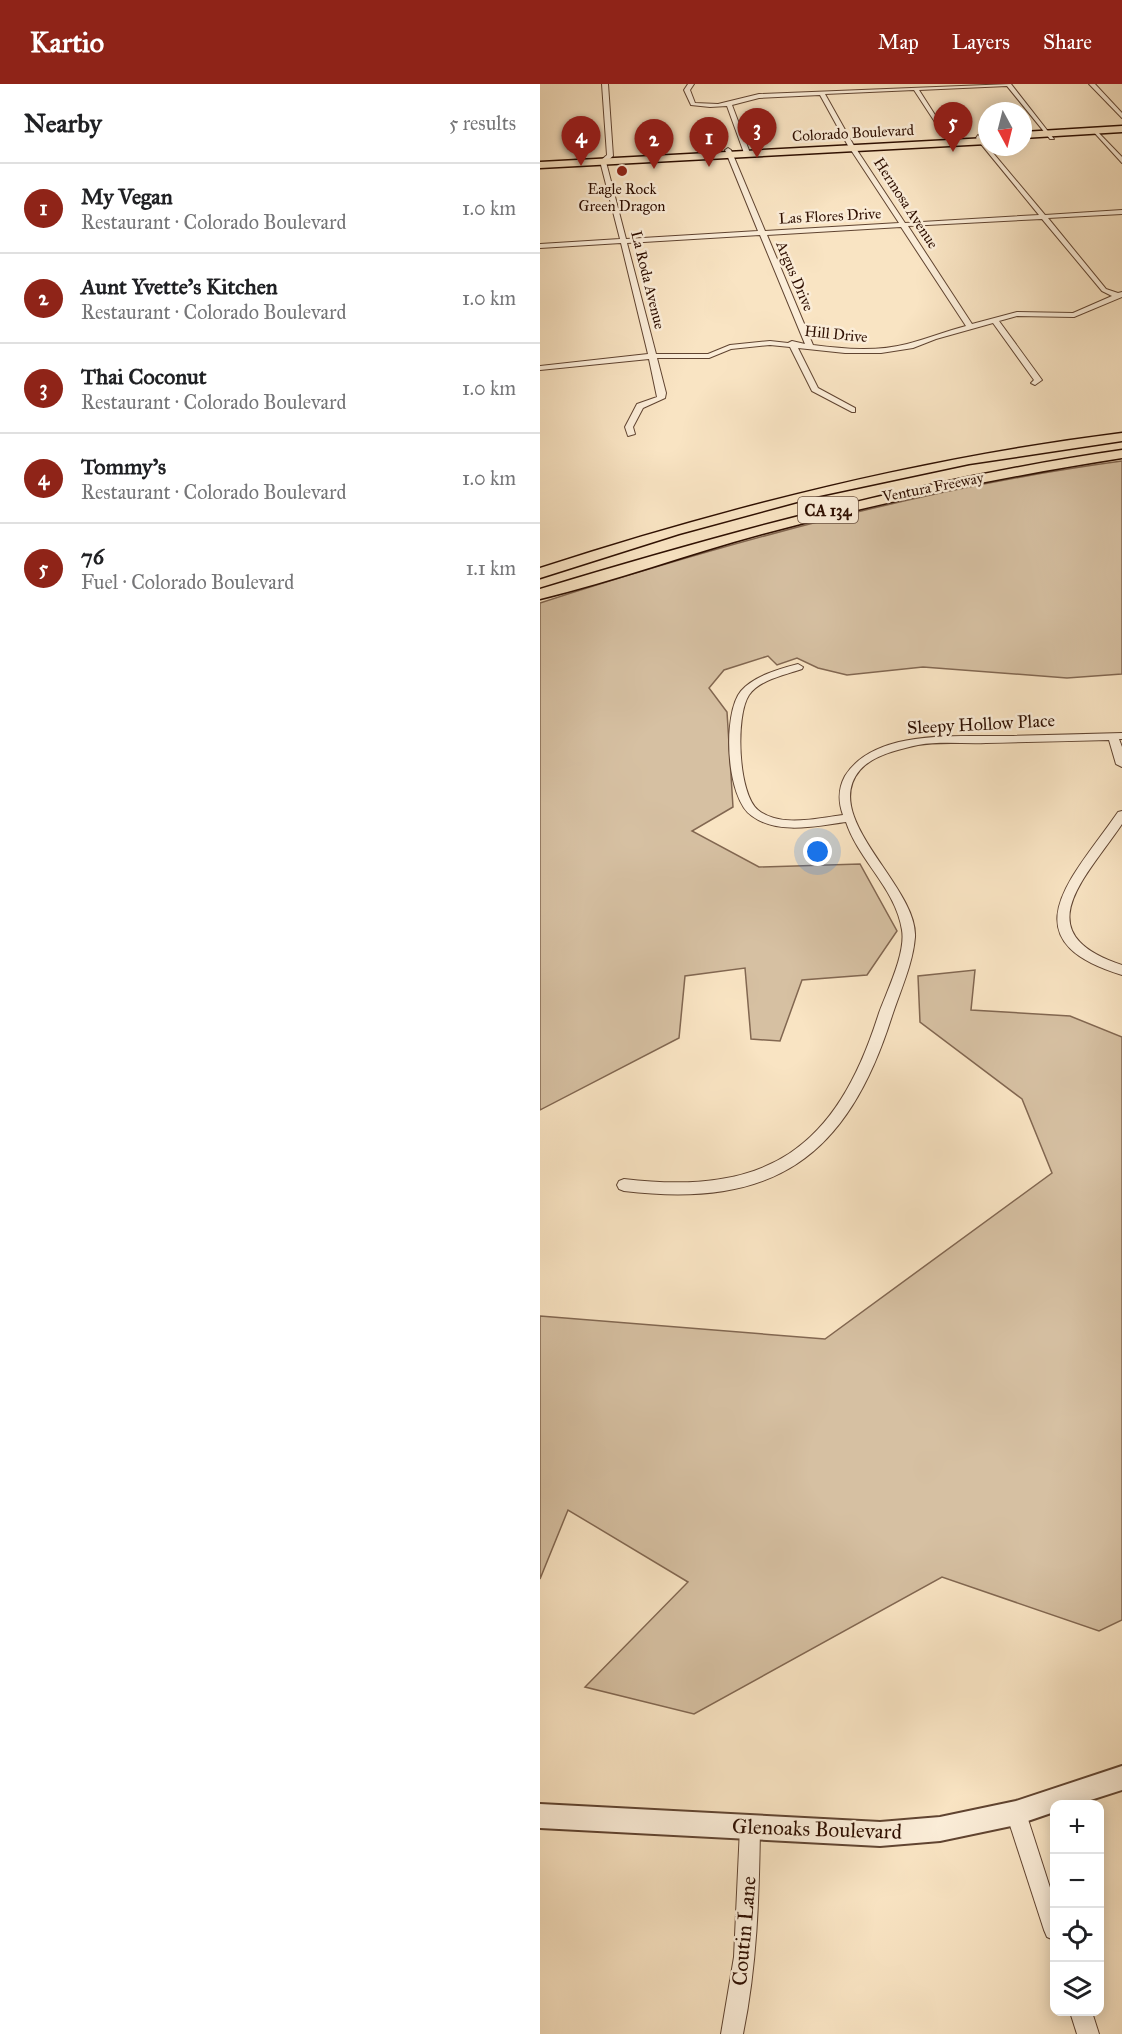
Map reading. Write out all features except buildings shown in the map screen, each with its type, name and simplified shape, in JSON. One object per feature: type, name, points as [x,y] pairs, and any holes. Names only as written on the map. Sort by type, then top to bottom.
[{"type":"highway","name":"Ventura Freeway","points":[[540,573],[728,515],[842,486],[978,459],[1122,437]]},
{"type":"highway","points":[[540,587],[686,542],[869,494],[998,468],[1122,448]]},
{"type":"highway","name":"Ventura Freeway","points":[[540,594],[737,533],[859,502],[1005,473],[1122,454]]},
{"type":"highway","points":[[540,578],[757,513],[965,466],[978,459]]},
{"type":"main road","points":[[1032,136],[1122,131]]},
{"type":"main road","name":"Colorado Boulevard","points":[[540,165],[607,159],[978,139]]},
{"type":"main road","name":"Colorado Boulevard","points":[[540,160],[607,159]]},
{"type":"street","name":"La Roda Avenue","points":[[605,84],[607,159],[661,398],[640,406],[629,427],[631,434]]},
{"type":"street","points":[[691,84],[687,90],[693,104],[703,106],[729,104],[759,96],[1008,84],[1050,135]]},
{"type":"street","points":[[1092,84],[1122,116]]},
{"type":"street","points":[[915,88],[949,141]]},
{"type":"street","name":"Hermosa Avenue","points":[[822,93],[852,146],[970,326]]},
{"type":"street","points":[[729,104],[747,151]]},
{"type":"street","points":[[1095,133],[1122,161]]},
{"type":"street","name":"Argus Drive","points":[[729,152],[809,345]]},
{"type":"street","points":[[996,156],[1104,290],[1120,294]]},
{"type":"street","name":"Las Flores Drive","points":[[540,246],[1122,212]]},
{"type":"street","name":"Hill Drive","points":[[540,368],[653,356],[710,356],[730,347],[792,343],[845,351],[881,351],[910,346],[970,326],[1017,314],[1074,315],[1120,294]]},
{"type":"street","points":[[994,320],[1008,334],[1017,352],[1038,380],[1035,383]]},
{"type":"street","points":[[792,343],[815,389],[852,410]]},
{"type":"street","points":[[798,667],[756,684],[745,694],[740,703],[735,724],[740,791],[744,803],[753,812],[767,819],[796,824],[849,818]]},
{"type":"street","points":[[1118,736],[1122,764]]},
{"type":"street","name":"Sleepy Hollow Place","points":[[624,1185],[652,1189],[708,1188],[761,1175],[810,1149],[842,1113],[853,1094],[883,1022],[910,935],[908,918],[849,818],[842,794],[854,769],[869,757],[910,743],[1118,736]]},
{"type":"street","points":[[1122,815],[1067,896],[1062,911],[1062,926],[1074,947],[1103,964],[1122,970]]},
{"type":"street","name":"Glenoaks Boulevard","points":[[540,1816],[880,1834],[940,1829],[1016,1813],[1122,1778]]},
{"type":"street","points":[[1016,1813],[1050,1918]]},
{"type":"street","name":"Coutin Lane","points":[[732,2034],[748,1910],[750,1828]]},
{"type":"street","points":[[1082,2016],[1088,2034]]},
{"type":"shaded area","points":[[1122,461],[1122,674],[1067,678],[923,667],[847,675],[818,668],[797,658],[777,665],[768,656],[724,670],[709,688],[727,712],[733,807],[692,831],[759,867],[860,864],[897,931],[867,975],[802,980],[780,1041],[751,1039],[745,968],[685,976],[679,1038],[540,1110],[540,603],[682,559],[828,519],[975,486]]},
{"type":"shaded area","points":[[975,970],[971,1010],[1070,1016],[1122,1037],[1122,1620],[1099,1631],[942,1577],[694,1714],[585,1687],[688,1582],[568,1510],[540,1579],[540,1316],[825,1339],[1052,1173],[1022,1099],[920,1022],[918,976]]},
{"type":"place","name":"76","points":[[953,152]]},
{"type":"place","name":"Thai Coconut","points":[[757,158]]},
{"type":"place","name":"Tommy's","points":[[581,166]]},
{"type":"place","name":"My Vegan","points":[[709,167]]},
{"type":"place","name":"Aunt Yvette’s Kitchen","points":[[654,169]]},
{"type":"place","name":"Eagle Rock Green Dragon","points":[[622,171]]}]
